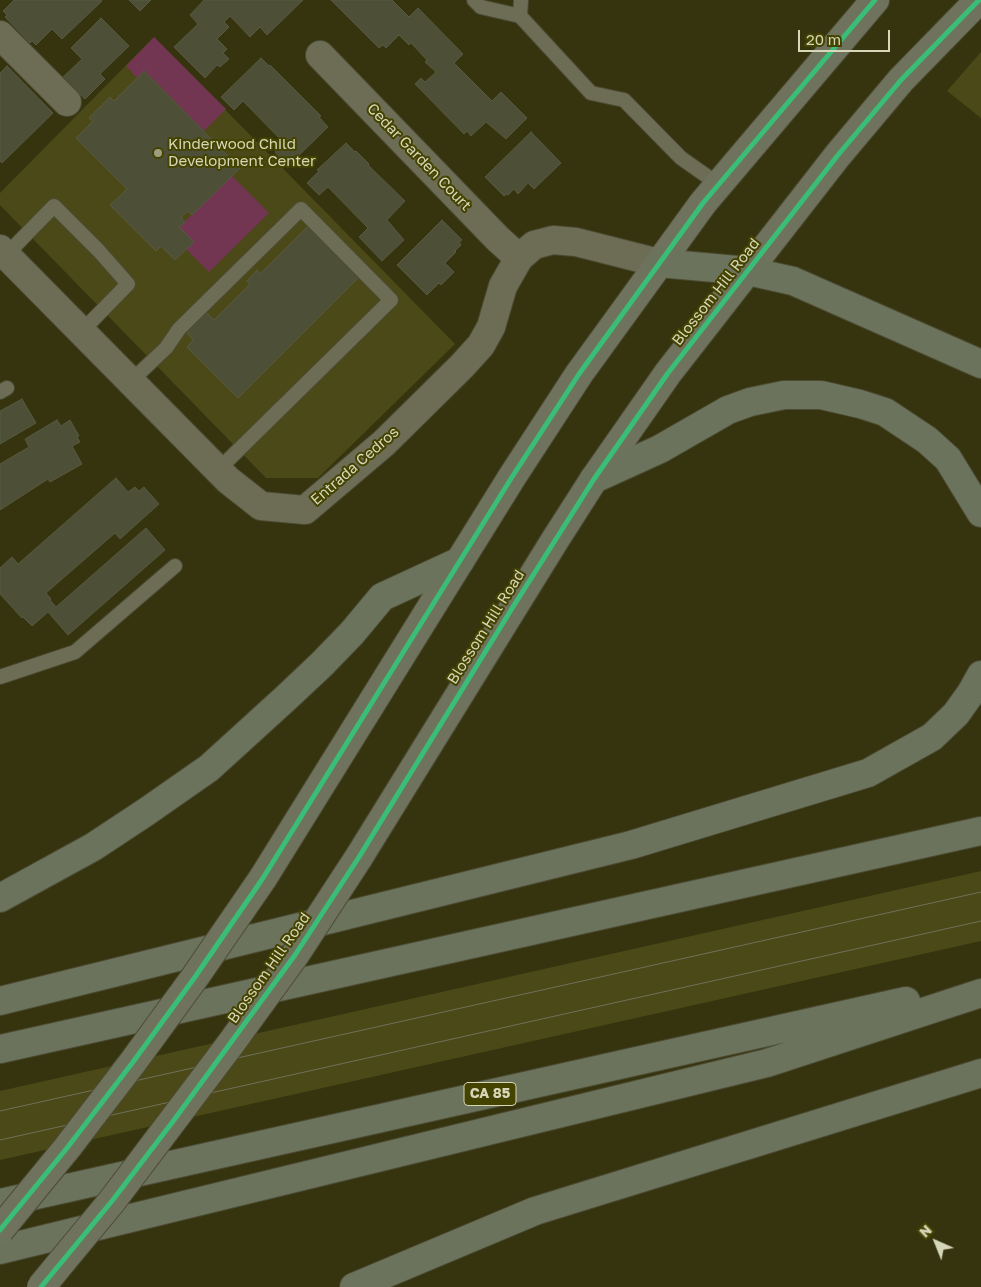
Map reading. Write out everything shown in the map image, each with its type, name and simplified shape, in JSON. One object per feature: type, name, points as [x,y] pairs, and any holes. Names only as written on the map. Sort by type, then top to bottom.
[{"type":"highway","points":[[659,263],[748,271],[793,282],[981,364]]},
{"type":"highway","points":[[594,479],[660,449],[728,410],[750,402],[784,395],[821,395],[885,412],[927,440],[948,459],[981,513]]},
{"type":"highway","points":[[0,898],[93,848],[209,768],[322,664],[352,633],[382,597],[460,561]]},
{"type":"highway","points":[[0,1001],[631,845],[868,773],[932,737],[956,714],[981,675]]},
{"type":"highway","points":[[0,1049],[981,831]]},
{"type":"highway","name":"CA 85","points":[[0,1203],[981,984]]},
{"type":"highway","points":[[0,1250],[767,1063],[981,993]]},
{"type":"highway","points":[[354,1287],[535,1211],[981,1073]]},
{"type":"main road","points":[[0,1230],[67,1148],[133,1062],[195,978],[263,878],[512,476],[579,374],[718,184],[875,0]]},
{"type":"main road","name":"Blossom Hill Road","points":[[41,1287],[112,1201],[295,955],[359,857],[594,479],[668,373],[838,155],[901,80],[979,0]]},
{"type":"street","points":[[2,40],[67,102]]},
{"type":"street","name":"Cedar Garden Court","points":[[320,55],[498,239],[519,258]]},
{"type":"street","name":"Entrada Cedros","points":[[3,252],[228,480],[260,506],[305,510],[384,443],[481,345],[490,327],[503,286],[519,258],[534,245],[553,240],[576,242],[659,263]]},
{"type":"lane","points":[[474,0],[481,7],[520,16],[591,93],[624,100],[681,158],[718,184]]},
{"type":"lane","points":[[520,16],[521,0]]},
{"type":"lane","points":[[3,252],[54,206],[99,251],[128,284],[82,331]]},
{"type":"lane","points":[[130,381],[166,348],[179,329],[301,208],[391,300],[218,470]]},
{"type":"lane","points":[[0,677],[75,652],[175,566]]},
{"type":"shaded area","points":[[154,37],[455,344],[318,478],[266,478],[0,205],[0,193]]},
{"type":"shaded area","points":[[154,37],[226,109],[204,131],[145,71],[137,78],[126,66]]},
{"type":"shaded area","points":[[981,52],[981,118],[947,91]]},
{"type":"shaded area","points":[[232,176],[269,213],[209,272],[186,249],[194,242],[179,227]]},
{"type":"shaded area","points":[[981,871],[981,941],[0,1160],[0,1091]]},
{"type":"building","points":[[14,0],[102,1],[62,39],[52,29],[36,45],[32,41],[30,43],[5,17],[7,15],[3,11]]},
{"type":"building","points":[[129,0],[151,0],[140,11]]},
{"type":"building","points":[[204,0],[303,0],[267,35],[260,27],[250,37],[230,16],[224,22],[229,27],[217,39],[227,49],[223,53],[229,59],[220,67],[217,65],[205,78],[174,47],[198,24],[190,15]]},
{"type":"building","points":[[331,0],[392,0],[409,17],[418,8],[463,54],[454,63],[492,101],[501,92],[527,118],[506,139],[486,122],[471,136],[467,131],[464,134],[415,84],[421,78],[425,82],[436,72],[425,62],[427,60],[411,43],[409,45],[399,35],[386,48],[383,45],[379,48]]},
{"type":"building","points":[[101,18],[129,46],[100,74],[105,79],[85,99],[80,94],[77,97],[60,80],[82,59],[71,48]]},
{"type":"building","points":[[261,58],[321,116],[319,117],[328,127],[288,166],[275,152],[284,143],[243,101],[234,110],[221,97]]},
{"type":"building","points":[[7,66],[53,113],[2,163],[0,161],[0,73]]},
{"type":"building","name":"Kinderwood Child Development Center","points":[[144,71],[240,168],[192,215],[188,211],[181,217],[185,222],[179,227],[194,242],[175,260],[161,246],[156,251],[110,205],[127,189],[76,138],[93,121],[89,118],[110,97],[114,101]]},
{"type":"building","points":[[531,132],[561,163],[534,189],[528,183],[518,194],[514,189],[504,196],[485,177]]},
{"type":"building","points":[[346,143],[405,201],[387,220],[404,240],[382,261],[359,237],[368,228],[328,187],[319,195],[307,183],[319,171],[317,170]]},
{"type":"building","points":[[442,220],[462,240],[459,242],[461,245],[445,263],[454,272],[427,295],[397,265]]},
{"type":"building","points":[[308,226],[359,277],[238,398],[187,347],[193,340],[184,330],[204,310],[214,320],[250,284],[247,281],[257,270],[260,274]]},
{"type":"building","points":[[22,399],[36,423],[0,444],[0,411]]},
{"type":"building","points":[[57,420],[61,426],[70,420],[79,436],[77,437],[80,442],[72,446],[82,464],[50,482],[48,479],[0,510],[0,464],[29,447],[25,439]]},
{"type":"building","points":[[116,478],[128,492],[135,487],[139,491],[144,487],[159,504],[120,539],[115,533],[46,593],[50,600],[56,607],[146,528],[165,550],[68,635],[48,612],[32,626],[0,594],[0,568],[12,557],[18,564]]},
{"type":"tram line","points":[[0,1111],[981,892]]},
{"type":"tram line","points":[[0,1140],[981,921]]},
{"type":"cycle path","points":[[0,1230],[67,1148],[133,1062],[195,977],[263,878],[512,477],[579,374],[703,203],[875,0]]},
{"type":"cycle path","points":[[41,1287],[112,1201],[174,1120],[295,955],[359,857],[594,479],[668,373],[838,155],[901,80],[979,0]]},
{"type":"place","name":"Kinderwood Child Development Center","points":[[158,153]]}]
